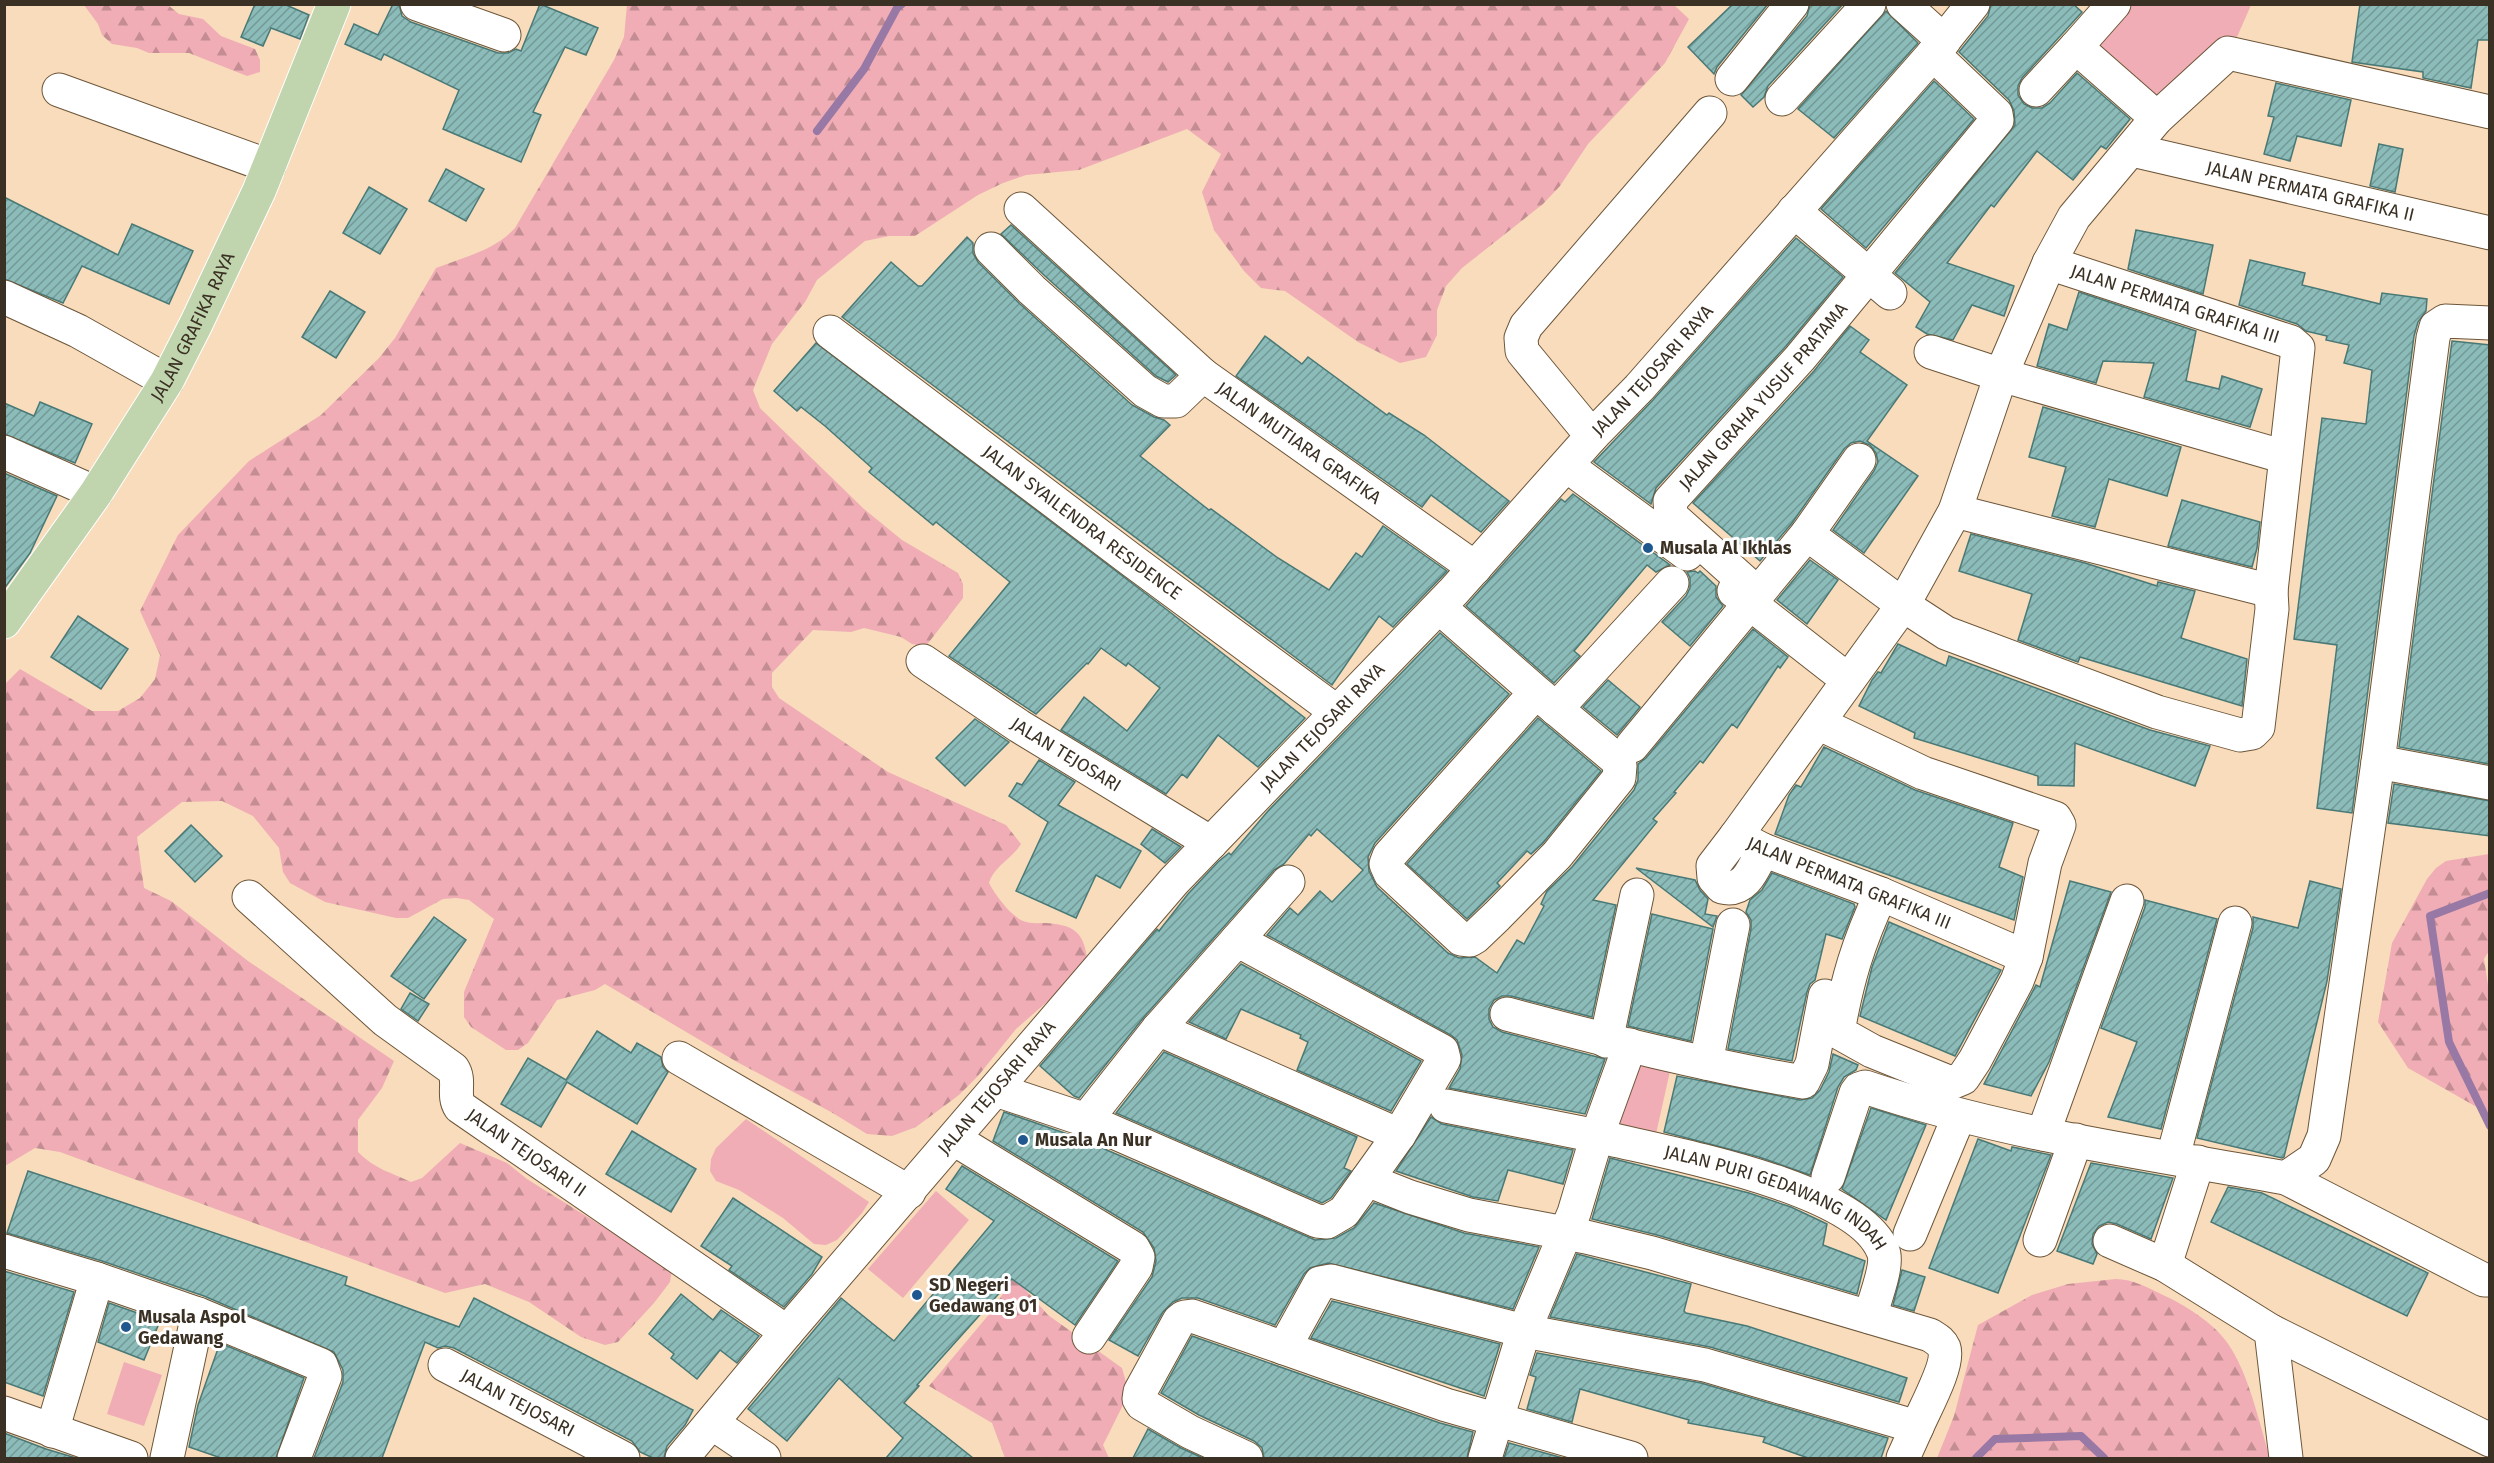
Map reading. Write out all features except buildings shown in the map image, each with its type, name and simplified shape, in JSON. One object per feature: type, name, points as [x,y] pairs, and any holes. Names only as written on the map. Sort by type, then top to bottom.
[{"type":"main road","name":"JALAN GRAFIKA RAYA","points":[[4,622],[96,493],[166,381],[196,324],[269,166],[334,4]]},
{"type":"street","points":[[417,4],[504,34]]},
{"type":"street","points":[[1732,79],[1792,4]]},
{"type":"street","points":[[1782,99],[1869,4]]},
{"type":"street","points":[[1903,4],[1939,47]]},
{"type":"street","name":"JALAN TEJOSARI RAYA","points":[[682,1458],[787,1332],[1174,881],[1439,607],[1592,436],[1640,388],[1939,47],[1973,4]]},
{"type":"street","points":[[2036,90],[2114,4]]},
{"type":"street","points":[[2076,46],[2157,118]]},
{"type":"street","name":"JALAN GRAHA YUSUF PRATAMA","points":[[1754,599],[1671,516],[1670,501],[1800,358],[1879,284],[1997,120],[1996,114],[1939,47]]},
{"type":"street","name":"JALAN PERMATA GRAFIKA III","points":[[2026,957],[1881,894],[1749,843],[1818,723],[1903,605],[1955,511],[2001,375],[2049,263],[2074,217],[2157,118],[2228,53],[2490,112]]},
{"type":"street","points":[[58,90],[269,166]]},
{"type":"street","points":[[1592,436],[1522,351],[1521,338],[1526,326],[1710,113]]},
{"type":"street","name":"JALAN PERMATA GRAFIKA II","points":[[2132,150],[2490,233]]},
{"type":"street","points":[[1021,209],[1203,375]]},
{"type":"street","points":[[1794,211],[1879,284]]},
{"type":"street","name":"JALAN MUTIARA GRAFIKA","points":[[991,249],[1032,290],[1145,391],[1163,400],[1176,401],[1203,375],[1475,568]]},
{"type":"street","name":"JALAN PERMATA GRAFIKA III","points":[[1903,605],[1946,633],[2157,712],[2240,735],[2247,735],[2258,727],[2298,348],[2291,342],[2049,263]]},
{"type":"street","points":[[4,297],[78,331],[166,381]]},
{"type":"street","points":[[2286,1178],[2313,1159],[2324,1136],[2378,762],[2433,338],[2436,327],[2445,321],[2490,323]]},
{"type":"street","name":"JALAN SYAILENDRA RESIDENCE","points":[[830,332],[1337,712]]},
{"type":"street","points":[[1931,352],[2001,375],[2285,457]]},
{"type":"street","points":[[4,452],[96,493]]},
{"type":"street","points":[[1632,746],[1807,534],[1859,460]]},
{"type":"street","points":[[1574,471],[1754,599],[1848,680]]},
{"type":"street","points":[[1955,511],[2271,591]]},
{"type":"street","points":[[1807,534],[1903,605]]},
{"type":"street","points":[[1439,607],[1546,701],[1616,759],[1620,766],[1619,778],[1557,855],[1470,940],[1461,939],[1390,873],[1386,864],[1389,856],[1546,701],[1672,583]]},
{"type":"street","name":"JALAN TEJOSARI","points":[[923,662],[1018,726],[1211,843]]},
{"type":"street","points":[[1818,723],[1923,773],[2055,818],[2059,825],[2045,863],[2026,957],[2001,1013],[1964,1078],[1951,1083],[1872,1051],[1838,1032],[1847,984],[1858,946],[1881,894]]},
{"type":"street","points":[[2378,762],[2490,783]]},
{"type":"street","points":[[1086,1120],[1158,1029],[1288,882]]},
{"type":"street","points":[[1485,1458],[1524,1331],[1574,1213],[1597,1136],[1618,1043],[1637,895]]},
{"type":"street","name":"JALAN TEJOSARI II","points":[[249,897],[385,1020],[453,1069],[457,1075],[456,1100],[460,1107],[787,1332]]},
{"type":"street","points":[[2043,1134],[2127,901]]},
{"type":"street","points":[[2165,1265],[2235,923]]},
{"type":"street","points":[[1706,1063],[1733,925]]},
{"type":"street","points":[[996,1090],[1086,1120],[1317,1221],[1327,1222],[1344,1212],[1399,1135],[1444,1059],[1442,1051],[1237,940]]},
{"type":"street","points":[[1507,1014],[1618,1043],[1803,1082],[1812,1064],[1828,980]]},
{"type":"street","points":[[1158,1029],[1399,1135]]},
{"type":"street","points":[[680,1058],[909,1192]]},
{"type":"street","points":[[1828,1177],[1859,1089],[1865,1087],[1926,1108],[1959,1116],[2043,1134],[2286,1178],[2484,1280],[2490,1280]]},
{"type":"street","name":"JALAN PURI GEDAWANG INDAH","points":[[1446,1106],[1597,1136],[1751,1173],[1809,1194],[1852,1217],[1872,1235],[1883,1249],[1886,1260],[1870,1317]]},
{"type":"street","points":[[1910,1234],[1959,1116]]},
{"type":"street","points":[[954,1139],[1133,1248],[1138,1257],[1136,1267],[1089,1337]]},
{"type":"street","points":[[2040,1240],[2076,1140]]},
{"type":"street","points":[[1367,1180],[1410,1197],[1469,1215],[1565,1233],[1652,1253],[1930,1335],[1941,1342],[1945,1350],[1944,1366],[1903,1458]]},
{"type":"street","points":[[2110,1241],[2165,1265],[2271,1331],[2490,1440]]},
{"type":"street","points":[[4,1251],[97,1279],[198,1314],[321,1365],[325,1376],[294,1458]]},
{"type":"street","points":[[52,1431],[97,1279]]},
{"type":"street","points":[[1284,1348],[1320,1283],[1325,1280],[1524,1331],[1705,1365],[1917,1427]]},
{"type":"street","points":[[167,1458],[198,1314]]},
{"type":"street","points":[[1246,1458],[1190,1431],[1142,1404],[1139,1399],[1140,1392],[1179,1321],[1185,1317],[1192,1316],[1252,1335],[1497,1420],[1631,1458]]},
{"type":"street","points":[[2271,1331],[2286,1458]]},
{"type":"street","name":"JALAN TEJOSARI","points":[[445,1365],[623,1458]]},
{"type":"street","points":[[4,1413],[131,1458]]},
{"type":"street","points":[[712,1423],[764,1458]]},
{"type":"street","points":[[2483,1458],[2490,1455]]},
{"type":"green space","points":[[1673,4],[1689,19],[1665,63],[1588,144],[1560,186],[1543,204],[1462,268],[1446,286],[1437,310],[1437,335],[1426,357],[1400,363],[1358,342],[1285,291],[1261,288],[1244,271],[1214,230],[1202,192],[1221,154],[1187,129],[1079,170],[1026,175],[1003,183],[978,195],[915,236],[889,236],[865,241],[817,280],[805,302],[772,344],[753,390],[760,408],[864,509],[902,540],[958,573],[963,584],[963,598],[926,646],[912,644],[901,637],[864,628],[851,632],[813,630],[772,673],[772,687],[779,698],[888,772],[1006,825],[1021,844],[995,872],[989,883],[992,888],[1008,910],[1023,921],[1057,924],[1073,930],[1082,940],[1087,956],[1088,966],[1016,1029],[978,1076],[959,1095],[916,1127],[892,1136],[867,1134],[831,1112],[737,1062],[605,984],[595,990],[557,1000],[528,1043],[518,1050],[506,1050],[471,1027],[464,1017],[464,992],[494,919],[469,900],[443,899],[408,918],[396,918],[325,902],[290,883],[283,872],[279,848],[253,816],[222,801],[182,802],[137,837],[144,888],[171,901],[248,961],[394,1061],[382,1088],[358,1120],[358,1152],[364,1158],[383,1170],[411,1182],[422,1178],[460,1143],[507,1163],[527,1179],[672,1270],[670,1282],[618,1342],[605,1345],[581,1337],[529,1302],[485,1284],[445,1293],[60,1152],[35,1148],[5,1166],[5,684],[20,669],[92,711],[118,711],[140,698],[155,679],[160,655],[140,611],[178,535],[249,461],[321,415],[379,358],[395,338],[436,268],[488,248],[515,228],[614,60],[624,37],[627,5]]},
{"type":"green space","points":[[84,5],[168,5],[179,14],[203,19],[221,36],[255,49],[260,60],[260,72],[247,76],[189,53],[149,53],[137,48],[112,44],[102,35],[98,24]]},
{"type":"green space","points":[[2128,5],[2251,5],[2237,37],[2159,108],[2092,44]]},
{"type":"green space","points":[[2489,854],[2489,951],[2484,959],[2490,998],[2489,1114],[2408,1068],[2378,1022],[2392,943],[2427,879],[2446,861]]},
{"type":"green space","points":[[1631,1053],[1672,1062],[1654,1143],[1613,1134]]},
{"type":"green space","points":[[746,1119],[869,1202],[837,1240],[826,1245],[814,1244],[783,1218],[739,1190],[716,1181],[710,1171],[711,1159],[716,1148]]},
{"type":"green space","points":[[936,1191],[969,1220],[903,1298],[868,1269]]},
{"type":"green space","points":[[1014,1277],[1048,1315],[1122,1368],[1129,1393],[1103,1445],[1109,1458],[1005,1458],[992,1423],[929,1386],[991,1312]]},
{"type":"green space","points":[[2116,1279],[2134,1282],[2171,1299],[2198,1315],[2220,1334],[2241,1367],[2270,1458],[1937,1458],[1954,1416],[1978,1325],[2032,1295],[2068,1284]]},
{"type":"green space","points":[[124,1362],[162,1375],[144,1426],[107,1414]]},
{"type":"waterway","points":[[817,131],[864,69],[897,8],[902,4]]},
{"type":"waterway","points":[[2490,893],[2430,916],[2449,1042],[2490,1126]]},
{"type":"waterway","points":[[1976,1458],[1995,1439],[2081,1436],[2104,1458]]},
{"type":"place","name":"Musala Al Ikhlas","points":[[1648,548]]},
{"type":"place","name":"Musala An Nur","points":[[1023,1140]]},
{"type":"place","name":"SD Negeri Gedawang 01","points":[[917,1295]]},
{"type":"place","name":"Musala Aspol Gedawang","points":[[126,1327]]}]
